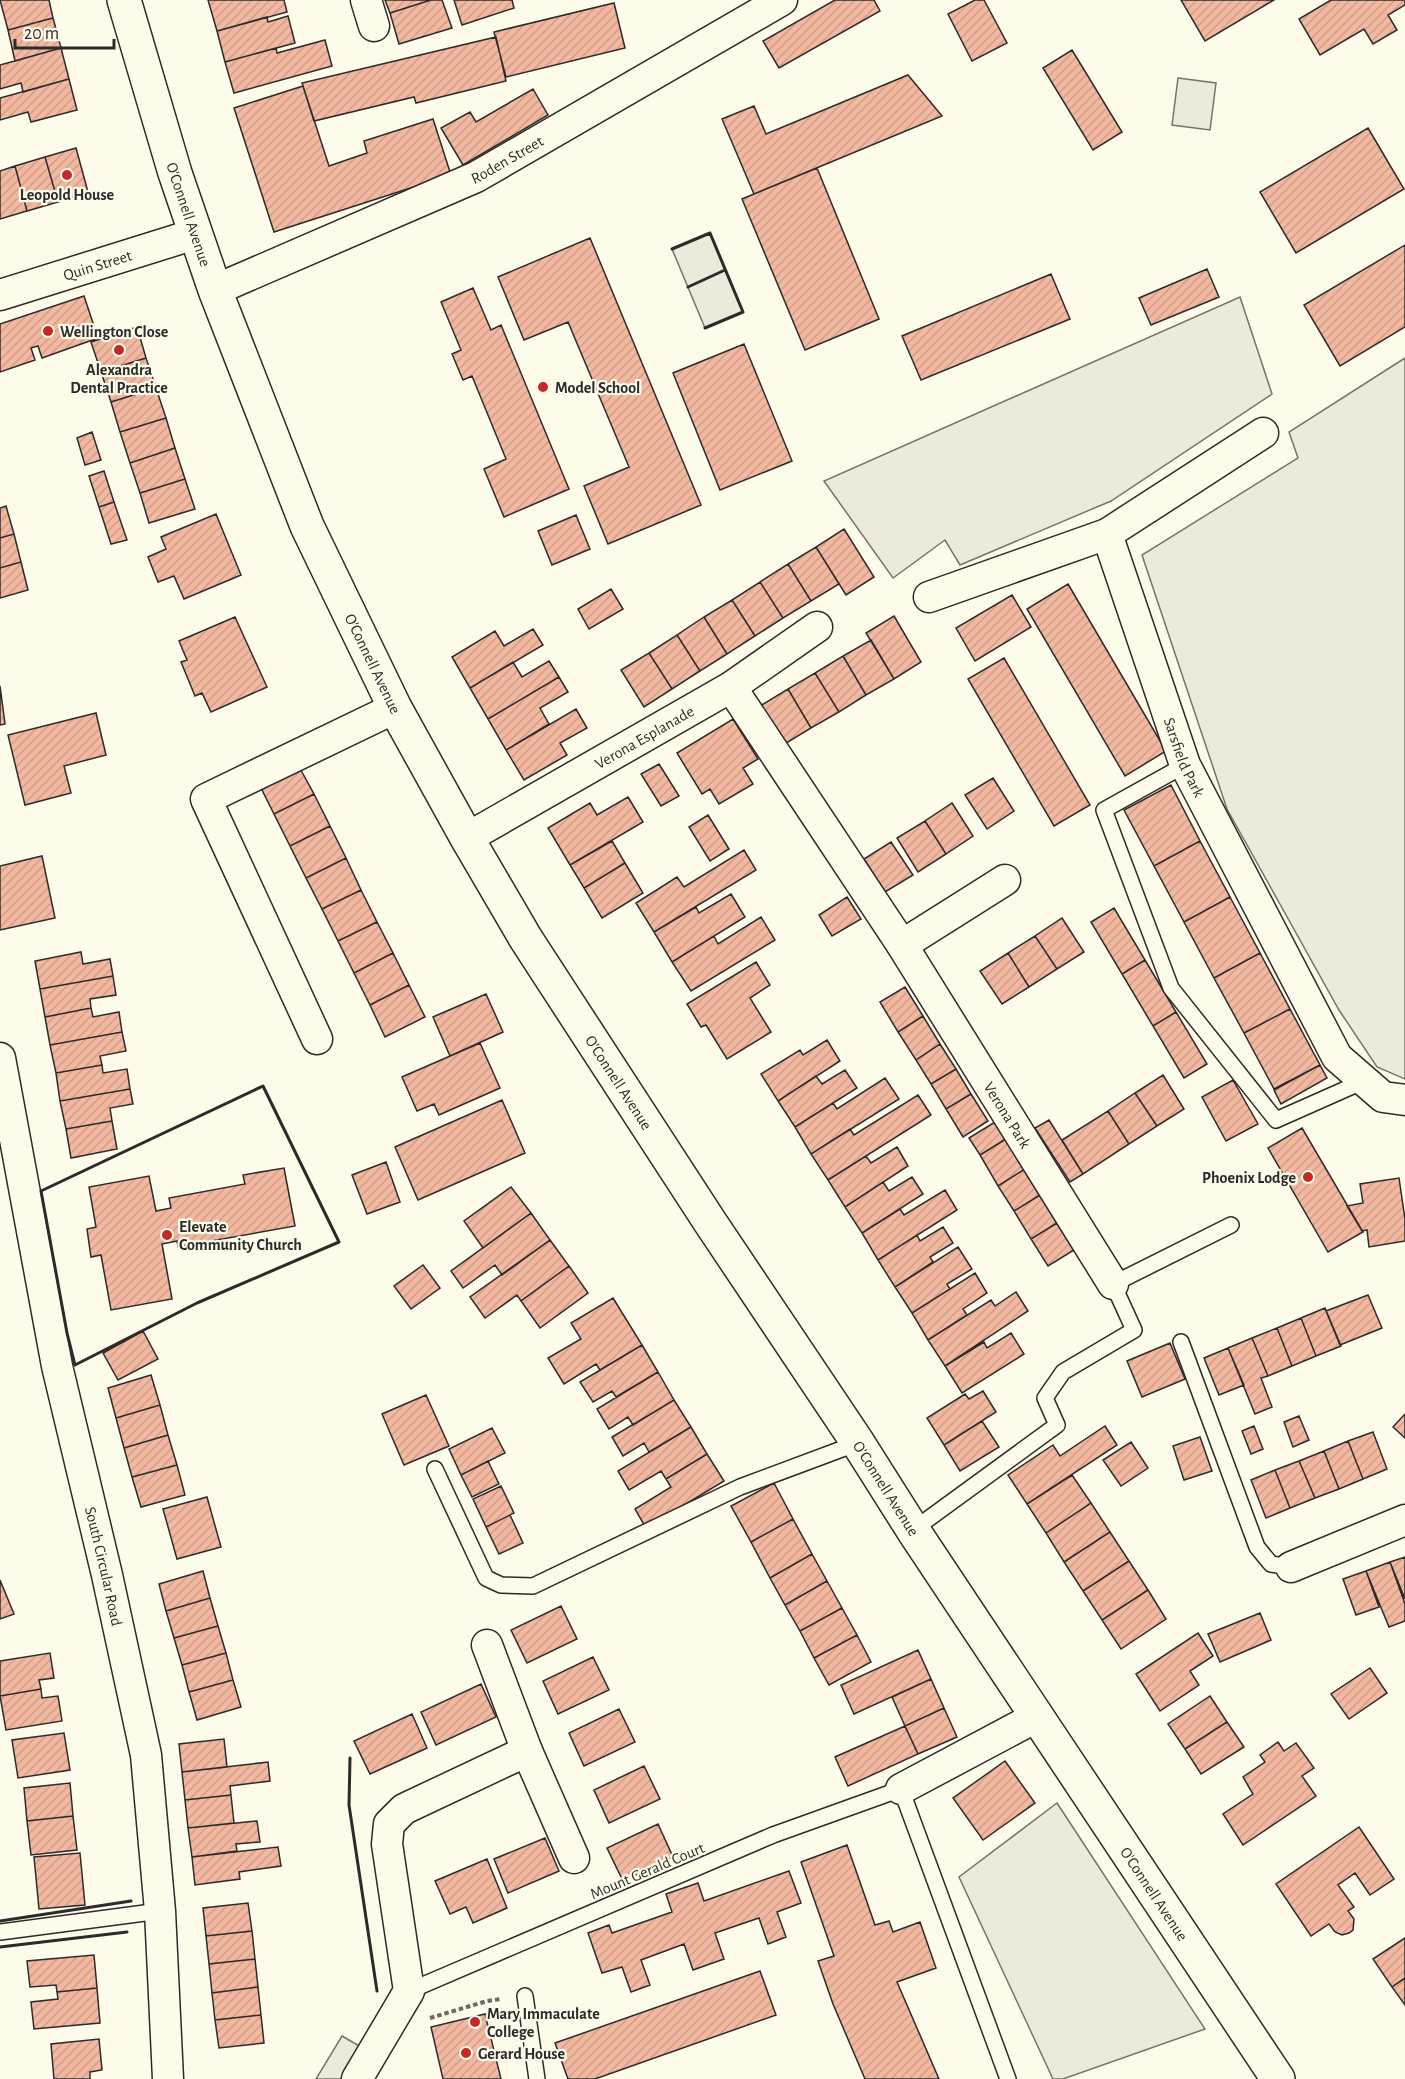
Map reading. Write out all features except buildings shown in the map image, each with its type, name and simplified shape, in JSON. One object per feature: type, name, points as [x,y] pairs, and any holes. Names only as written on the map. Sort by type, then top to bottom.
[{"type":"main road","name":"O'Connell Avenue","points":[[124,0],[195,234],[307,526],[395,708],[466,838],[526,939],[710,1222],[1278,2079]]},
{"type":"street","name":"Roden Street","points":[[215,290],[476,177],[782,0]]},
{"type":"street","name":"Quin Street","points":[[0,295],[195,234]]},
{"type":"street","points":[[928,597],[1107,534],[1263,433]]},
{"type":"street","name":"Sarsfield Park","points":[[1107,534],[1185,765],[1337,1057],[1383,1097],[1405,1100]]},
{"type":"street","name":"Verona Esplanade","points":[[466,838],[731,687],[817,627]]},
{"type":"street","name":"Verona Park","points":[[731,687],[902,945],[1113,1284]]},
{"type":"street","points":[[317,1039],[206,799],[395,708]]},
{"type":"street","points":[[902,945],[1005,880]]},
{"type":"street","name":"South Circular Road","points":[[0,1058],[57,1366],[107,1575],[146,1755],[160,1911],[168,2079]]},
{"type":"street","points":[[1291,1567],[1405,1520]]},
{"type":"street","points":[[487,1645],[527,1751],[574,1858]]},
{"type":"street","points":[[901,1789],[1038,1716]]},
{"type":"street","points":[[357,2079],[409,1991],[387,1844],[388,1824],[404,1809],[527,1751]]},
{"type":"lane","points":[[1185,765],[1104,810],[1171,988],[1276,1120],[1364,1081]]},
{"type":"lane","points":[[1113,1284],[1231,1225]]},
{"type":"lane","name":"Verona Park","points":[[913,1530],[1057,1425],[1045,1398],[1063,1372],[1134,1330],[1113,1284]]},
{"type":"lane","points":[[1180,1342],[1257,1546],[1271,1564],[1291,1567]]},
{"type":"lane","points":[[435,1469],[486,1578],[501,1585],[533,1586],[740,1487],[858,1443]]},
{"type":"lane","points":[[901,1789],[1008,2079]]},
{"type":"lane","name":"Mount Gerald Court","points":[[409,1991],[773,1835],[901,1789]]},
{"type":"lane","points":[[0,1932],[160,1911]]},
{"type":"lane","points":[[525,1996],[537,2079]]},
{"type":"path","points":[[386,2030],[487,2001],[525,1996]]},
{"type":"shaded area","points":[[1178,78],[1216,83],[1210,130],[1172,125]]},
{"type":"shaded area","points":[[710,233],[743,312],[705,328],[672,249]]},
{"type":"shaded area","points":[[1240,297],[1272,394],[1111,501],[960,565],[945,540],[893,578],[824,481]]},
{"type":"shaded area","points":[[1405,358],[1405,1079],[1377,1067],[1339,1010],[1227,809],[1142,555],[1298,458],[1289,432]]},
{"type":"shaded area","points":[[1057,1803],[1205,2029],[1063,2079],[1053,2079],[959,1877]]},
{"type":"shaded area","points":[[342,2036],[361,2047],[342,2079],[316,2079]]},
{"type":"wall","points":[[672,249],[710,233],[743,312],[705,328]]},
{"type":"wall","points":[[688,287],[725,270]]},
{"type":"wall","points":[[263,1086],[339,1242],[197,1303],[75,1365],[41,1191],[263,1086]]},
{"type":"wall","points":[[350,1758],[349,1805],[377,1991]]},
{"type":"wall","points":[[0,1921],[131,1901]]},
{"type":"wall","points":[[0,1947],[127,1932]]},
{"type":"place","name":"Leopold House","points":[[67,175]]},
{"type":"place","name":"Wellington Close","points":[[48,331]]},
{"type":"place","name":"Alexandra Dental Practice","points":[[119,350]]},
{"type":"place","name":"Model School","points":[[543,387]]},
{"type":"place","name":"Phoenix Lodge","points":[[1308,1177]]},
{"type":"place","name":"Elevate Community Church","points":[[167,1235]]},
{"type":"place","name":"Mary Immaculate College","points":[[475,2022]]},
{"type":"place","name":"Gerard House","points":[[466,2053]]}]
